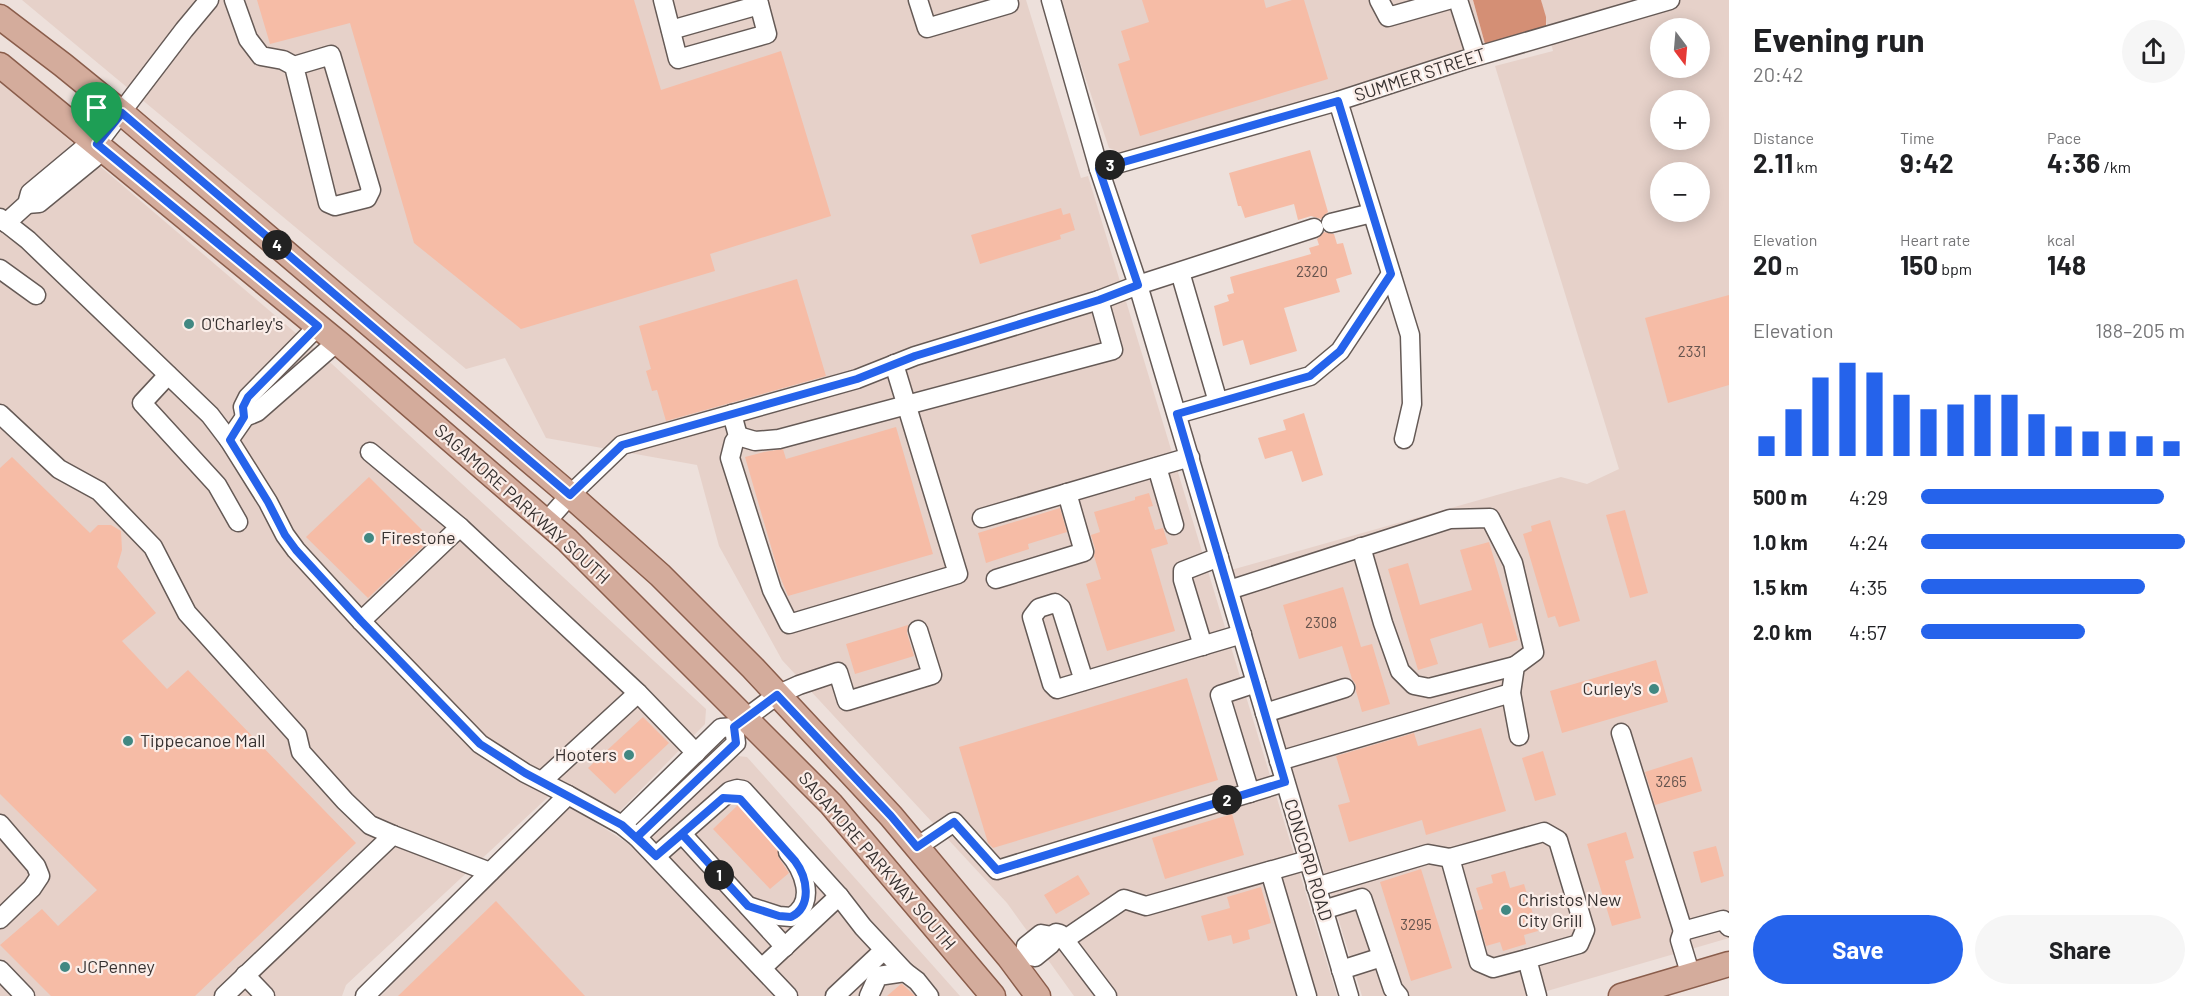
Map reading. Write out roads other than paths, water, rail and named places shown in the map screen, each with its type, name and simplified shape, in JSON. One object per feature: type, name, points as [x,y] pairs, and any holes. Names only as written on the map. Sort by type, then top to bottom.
[{"type":"main road","name":"SAGAMORE PARKWAY SOUTH","points":[[0,17],[122,113],[660,574],[891,816],[1019,959],[1038,996]]},
{"type":"main road","name":"SAGAMORE PARKWAY SOUTH","points":[[0,65],[318,326],[567,540],[739,722],[831,804],[993,996]]},
{"type":"main road","points":[[1621,996],[1659,991],[1691,976],[1729,964]]},
{"type":"street","points":[[209,0],[97,144],[94,159],[39,203],[27,204],[3,221],[28,240],[210,416],[230,440],[268,502],[285,535],[361,621],[480,744],[622,825],[637,837],[788,996]]},
{"type":"street","points":[[234,0],[248,39],[261,56],[283,60],[294,66],[331,54],[371,190],[367,198],[335,206],[328,203],[294,66]]},
{"type":"street","points":[[663,0],[670,30],[678,58],[767,34],[758,3],[670,30]]},
{"type":"street","points":[[918,0],[927,28],[1010,4],[1008,0]]},
{"type":"street","name":"CONCORD ROAD","points":[[1051,0],[1099,169],[1138,285],[1177,414],[1347,995]]},
{"type":"street","points":[[1379,0],[1388,17],[1448,0]]},
{"type":"street","points":[[1458,0],[1476,56]]},
{"type":"street","name":"SUMMER STREET","points":[[1099,169],[1338,101],[1476,56],[1670,0]]},
{"type":"street","points":[[1338,101],[1410,335],[1412,404],[1404,439]]},
{"type":"street","points":[[546,522],[570,495],[622,445],[857,379],[915,356],[1099,300],[1138,285],[1323,226],[1372,213]]},
{"type":"street","points":[[0,270],[36,295]]},
{"type":"street","points":[[1180,272],[1218,402]]},
{"type":"street","points":[[1177,414],[1310,376],[1340,351],[1391,274]]},
{"type":"street","points":[[738,436],[755,441],[779,439],[1113,350],[1099,300]]},
{"type":"street","points":[[244,417],[243,407],[248,397],[318,326]]},
{"type":"street","points":[[230,440],[244,417],[256,412],[337,342]]},
{"type":"street","points":[[732,414],[738,436],[730,458],[772,590],[789,624],[958,574],[894,364]]},
{"type":"street","points":[[168,375],[142,403],[217,485],[238,522]]},
{"type":"street","points":[[0,414],[58,470],[99,490],[153,547],[187,613],[297,735],[301,752],[369,825],[490,872]]},
{"type":"street","points":[[370,452],[460,527],[638,693],[696,753]]},
{"type":"street","points":[[982,518],[1190,458]]},
{"type":"street","points":[[1157,467],[1174,525]]},
{"type":"street","points":[[996,579],[1084,552],[1068,493]]},
{"type":"street","points":[[1228,590],[1361,547],[1450,519],[1490,518],[1513,563],[1534,652],[1515,666],[1429,688],[1414,685],[1400,671],[1361,547]]},
{"type":"street","points":[[361,621],[460,527]]},
{"type":"street","points":[[1203,646],[1183,580],[1183,571],[1219,557]]},
{"type":"street","points":[[622,825],[721,728],[739,722],[777,695],[838,672],[847,701],[932,675],[918,630]]},
{"type":"street","points":[[1084,681],[1242,634]]},
{"type":"street","points":[[1515,666],[1511,693],[1519,736]]},
{"type":"street","points":[[1251,793],[1220,695],[1256,683]]},
{"type":"street","points":[[1265,713],[1345,688]]},
{"type":"street","points":[[1429,688],[1432,716]]},
{"type":"street","points":[[542,781],[638,693]]},
{"type":"street","points":[[1279,760],[1511,693]]},
{"type":"street","points":[[637,837],[736,743],[739,722]]},
{"type":"street","points":[[1621,734],[1683,931],[1680,940],[1691,976]]},
{"type":"street","points":[[917,847],[954,822],[997,870],[1285,782]]},
{"type":"street","points":[[656,856],[730,791],[743,790],[840,896],[863,927],[929,996]]},
{"type":"street","points":[[365,996],[568,795]]},
{"type":"street","points":[[723,798],[742,801],[800,867],[806,883],[806,898],[802,908],[791,917],[779,916],[748,906]]},
{"type":"street","points":[[0,824],[36,866],[40,876],[32,888],[0,919]]},
{"type":"street","points":[[1316,887],[1428,854],[1450,858],[1544,832],[1558,840],[1585,930],[1579,944],[1493,968],[1479,962],[1450,858]]},
{"type":"street","points":[[682,834],[785,947]]},
{"type":"street","points":[[224,996],[393,835]]},
{"type":"street","points":[[1058,938],[1124,899],[1146,906],[1308,860]]},
{"type":"street","points":[[1270,871],[1307,996]]},
{"type":"street","points":[[762,968],[840,896]]},
{"type":"street","points":[[1323,910],[1362,897],[1393,989],[1399,996]]},
{"type":"street","points":[[1683,931],[1723,920],[1729,927]]},
{"type":"street","points":[[1019,959],[1026,946],[1041,934],[1058,938],[1107,996]]},
{"type":"street","points":[[834,996],[884,950]]},
{"type":"street","points":[[1341,970],[1382,957]]},
{"type":"street","points":[[1527,959],[1537,996]]},
{"type":"street","points":[[0,970],[25,996]]},
{"type":"street","points":[[858,996],[863,980],[905,972]]},
{"type":"street","points":[[245,975],[265,996]]},
{"type":"street","points":[[869,996],[878,976]]},
{"type":"place","name":"O'Charley's","points":[[189,324]]},
{"type":"place","name":"Firestone","points":[[369,538]]},
{"type":"place","name":"Curley's","points":[[1654,689]]},
{"type":"place","name":"Tippecanoe Mall","points":[[128,741]]},
{"type":"place","name":"Hooters","points":[[629,755]]},
{"type":"place","name":"Christos New City Grill","points":[[1506,910]]},
{"type":"place","name":"JCPenney","points":[[65,967]]}]
